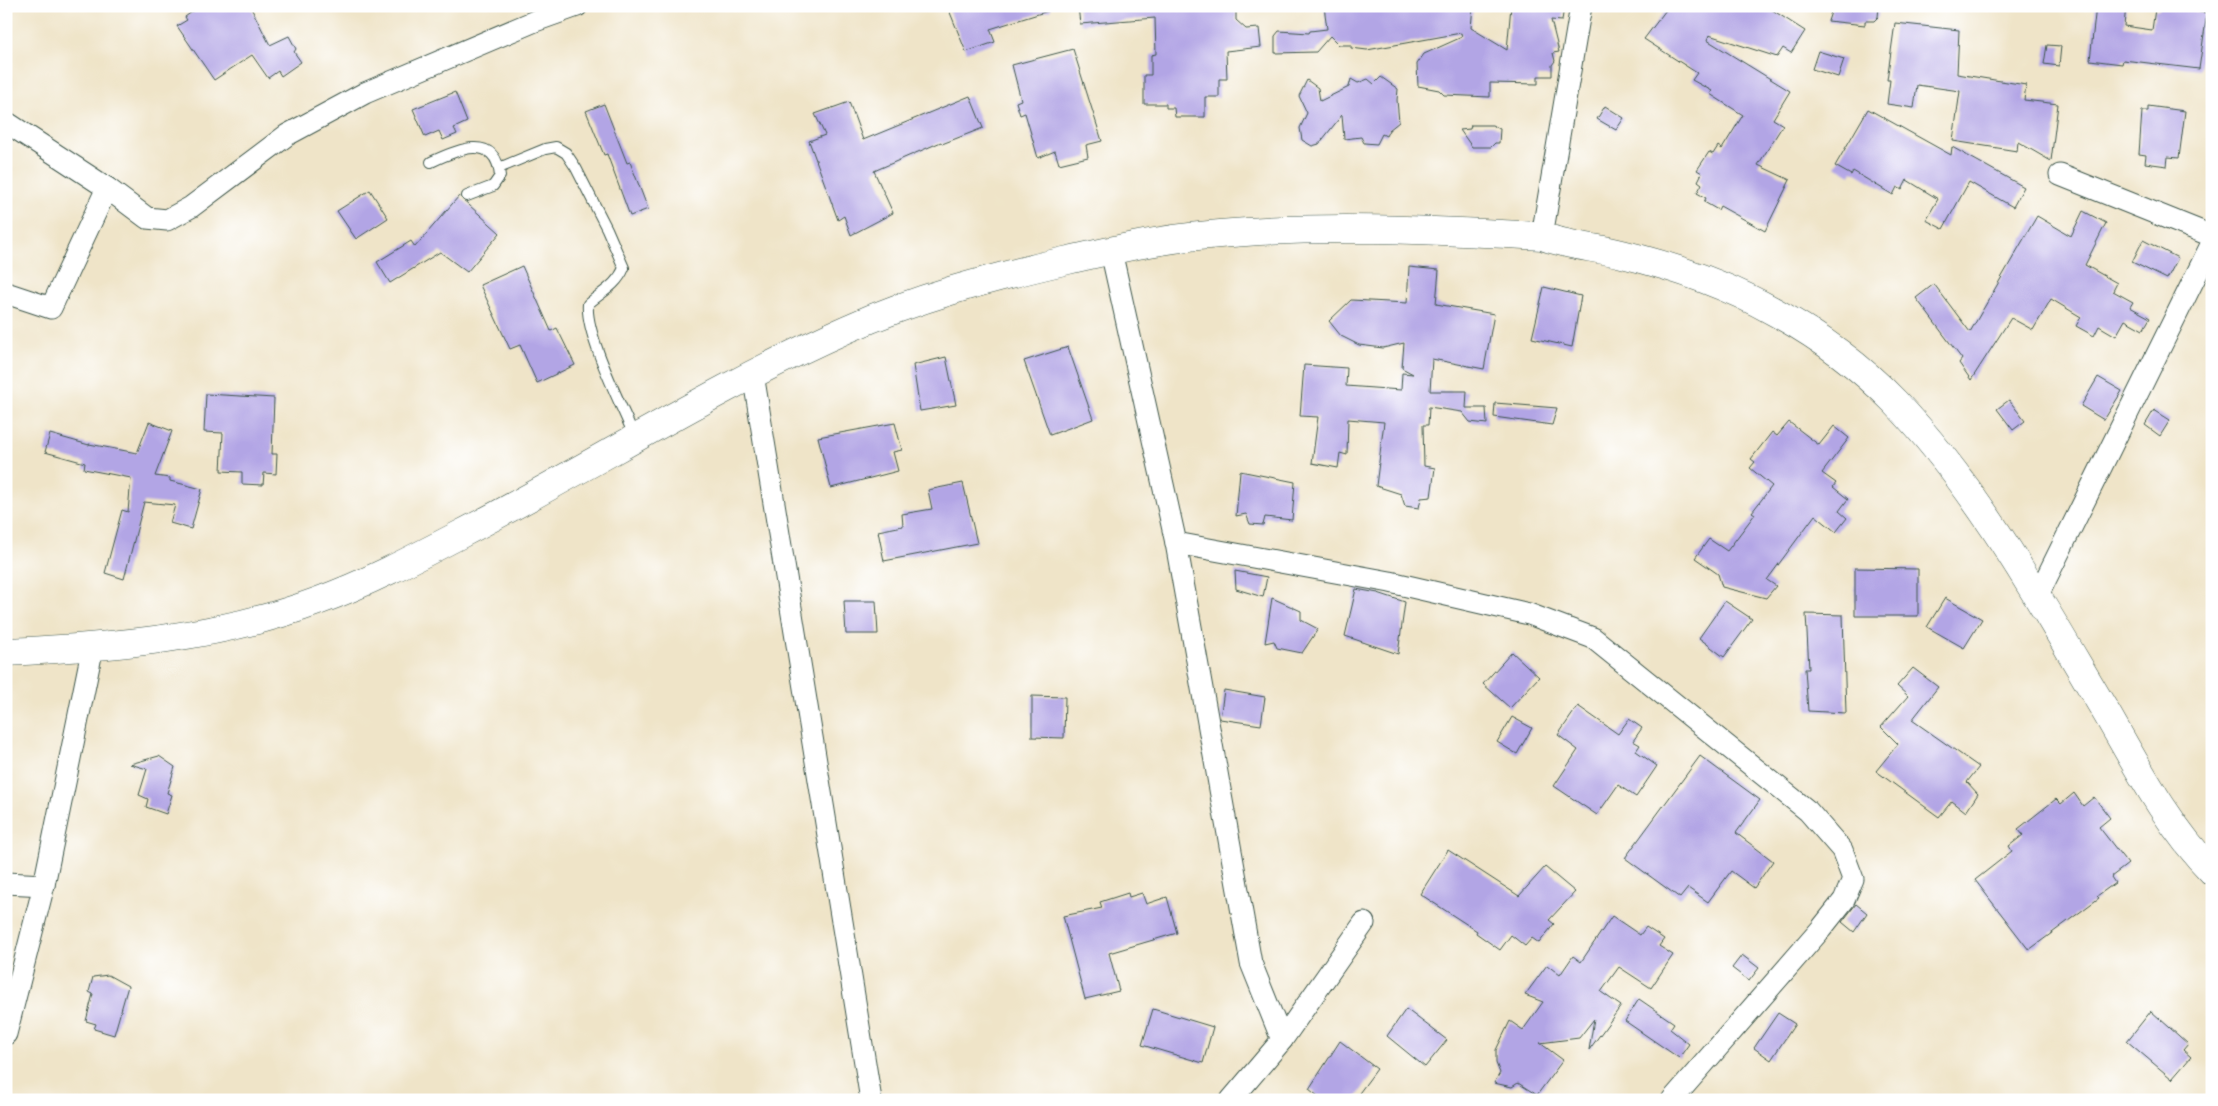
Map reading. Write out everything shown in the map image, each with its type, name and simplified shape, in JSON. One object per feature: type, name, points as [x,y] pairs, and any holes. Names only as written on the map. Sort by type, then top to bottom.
[{"type":"main road","points":[[6,652],[93,646],[203,634],[317,601],[417,557],[507,510],[753,374],[848,328],[896,309],[1015,272],[1173,239],[1209,235],[1327,228],[1542,236],[1562,244],[1619,253],[1670,266],[1718,284],[1778,314],[1839,354],[1861,370],[1894,401],[1955,472],[2037,597],[2168,816],[2212,871]]},
{"type":"street","points":[[6,122],[107,188],[147,218],[167,220],[191,207],[286,135],[366,93],[535,21],[577,6]]},
{"type":"street","points":[[1542,236],[1581,6]]},
{"type":"street","points":[[2060,175],[2212,236]]},
{"type":"street","points":[[6,293],[50,308],[107,188]]},
{"type":"street","points":[[2037,597],[2212,244]]},
{"type":"street","points":[[1111,251],[1176,543],[1251,963],[1282,1040]]},
{"type":"street","points":[[753,374],[871,1100]]},
{"type":"street","points":[[1176,543],[1390,582],[1530,614],[1593,638],[1808,811],[1842,850],[1853,879],[1847,893],[1821,929],[1672,1100]]},
{"type":"street","points":[[6,1034],[44,885],[93,646]]},
{"type":"street","points":[[6,883],[44,885]]},
{"type":"street","points":[[1231,1100],[1282,1040],[1364,923]]},
{"type":"lane","points":[[431,162],[463,149],[479,147],[489,152],[499,168],[500,176],[493,186],[467,196]]},
{"type":"lane","points":[[499,168],[537,152],[556,147],[566,153],[576,168],[607,229],[624,268],[620,278],[588,304],[587,317],[596,346],[635,439]]},
{"type":"building","points":[[200,6],[250,6],[270,45],[289,36],[296,49],[294,52],[301,62],[281,76],[278,71],[268,78],[252,55],[214,80],[177,26],[187,20],[185,17]]},
{"type":"building","points":[[959,6],[1051,6],[1051,10],[990,29],[995,42],[966,52],[949,10]]},
{"type":"building","points":[[1078,6],[1236,6],[1236,20],[1246,29],[1259,28],[1261,47],[1226,51],[1227,79],[1219,79],[1219,97],[1205,97],[1205,117],[1175,117],[1174,108],[1166,108],[1166,104],[1144,104],[1144,75],[1151,75],[1151,55],[1156,54],[1155,18],[1080,24]]},
{"type":"building","points":[[1324,6],[1473,6],[1471,28],[1507,50],[1511,6],[1564,6],[1562,21],[1551,20],[1559,52],[1553,53],[1555,61],[1552,65],[1552,76],[1538,76],[1538,84],[1490,83],[1490,97],[1444,95],[1439,90],[1418,86],[1417,64],[1424,54],[1462,37],[1461,33],[1367,50],[1351,48],[1351,45],[1339,45],[1330,36],[1316,52],[1275,53],[1275,36],[1279,31],[1309,33],[1310,31],[1327,29]]},
{"type":"building","points":[[1669,6],[1766,6],[1805,31],[1791,53],[1783,48],[1777,57],[1709,35],[1707,40],[1790,91],[1773,119],[1783,125],[1758,165],[1790,180],[1765,231],[1720,206],[1718,210],[1704,202],[1706,198],[1697,193],[1702,184],[1698,181],[1702,173],[1697,170],[1709,152],[1713,154],[1718,146],[1722,149],[1743,115],[1710,94],[1712,91],[1692,80],[1697,73],[1644,39]]},
{"type":"building","points":[[1833,6],[1879,6],[1878,17],[1874,21],[1865,21],[1865,25],[1828,21]]},
{"type":"building","points":[[2096,6],[2126,6],[2124,26],[2152,30],[2155,9],[2159,10],[2160,6],[2195,6],[2194,11],[2207,13],[2199,69],[2123,60],[2122,64],[2090,60]]},
{"type":"building","points":[[1895,23],[1959,30],[1957,74],[2026,85],[2024,100],[2058,104],[2051,161],[2018,142],[2017,151],[1953,141],[1960,91],[1917,85],[1914,108],[1887,104],[1890,80],[1887,80]]},
{"type":"building","points":[[2047,45],[2061,46],[2059,66],[2044,64]]},
{"type":"building","points":[[1073,49],[1102,141],[1086,145],[1088,157],[1059,164],[1055,151],[1038,158],[1025,113],[1020,115],[1016,102],[1021,100],[1012,65]]},
{"type":"building","points":[[1818,51],[1844,59],[1838,77],[1812,69]]},
{"type":"building","points":[[1381,77],[1398,89],[1399,122],[1389,130],[1386,136],[1382,134],[1377,144],[1364,143],[1361,137],[1344,139],[1342,115],[1319,144],[1312,146],[1302,140],[1300,128],[1307,113],[1299,96],[1307,80],[1318,88],[1320,101],[1349,87],[1351,79],[1358,83],[1368,79],[1374,84]]},
{"type":"building","points":[[455,92],[467,122],[454,128],[457,134],[443,140],[439,131],[425,137],[413,109]]},
{"type":"building","points":[[970,96],[983,128],[942,144],[941,142],[874,171],[893,213],[851,235],[844,216],[838,220],[809,141],[825,135],[815,114],[849,102],[863,140]]},
{"type":"building","points":[[604,104],[627,163],[630,162],[648,209],[630,216],[607,154],[604,155],[586,111]]},
{"type":"building","points":[[1605,106],[1624,118],[1616,130],[1597,119]]},
{"type":"building","points":[[2148,106],[2185,111],[2179,158],[2168,157],[2167,166],[2145,163],[2146,155],[2139,154],[2142,111],[2148,111]]},
{"type":"building","points":[[1868,109],[1951,155],[1952,147],[2024,187],[2013,207],[1969,182],[1943,229],[1926,220],[1938,199],[1907,180],[1902,190],[1897,187],[1893,195],[1853,171],[1851,175],[1835,166]]},
{"type":"building","points":[[1471,125],[1492,125],[1500,129],[1499,143],[1495,143],[1491,147],[1472,147],[1460,130],[1470,129]]},
{"type":"building","points":[[370,190],[388,218],[356,239],[337,211]]},
{"type":"building","points":[[459,196],[500,233],[467,272],[440,252],[390,283],[377,262],[411,241],[415,247]]},
{"type":"building","points":[[2083,211],[2106,223],[2085,265],[2117,283],[2113,291],[2133,302],[2130,307],[2150,318],[2143,330],[2125,320],[2116,336],[2099,326],[2094,336],[2076,326],[2081,317],[2051,299],[2033,330],[2011,318],[1971,380],[1959,363],[1962,359],[1916,298],[1934,284],[1970,332],[2037,216],[2071,236]]},
{"type":"building","points":[[2143,240],[2178,258],[2167,279],[2132,262]]},
{"type":"building","points":[[522,266],[551,331],[557,328],[575,365],[537,383],[520,345],[510,349],[480,285]]},
{"type":"building","points":[[1409,267],[1439,270],[1436,304],[1494,314],[1484,369],[1432,359],[1430,391],[1467,391],[1466,408],[1486,408],[1487,424],[1470,422],[1462,412],[1429,407],[1428,425],[1423,425],[1424,466],[1435,468],[1431,497],[1421,498],[1419,508],[1405,506],[1401,494],[1376,486],[1384,422],[1348,419],[1347,455],[1340,453],[1338,468],[1312,463],[1318,417],[1300,416],[1304,365],[1347,368],[1346,386],[1401,390],[1402,373],[1413,374],[1402,368],[1404,343],[1383,348],[1359,345],[1341,336],[1329,321],[1351,300],[1407,303]]},
{"type":"building","points":[[1544,287],[1581,296],[1572,347],[1532,338]]},
{"type":"building","points":[[1068,347],[1093,419],[1050,435],[1024,361]]},
{"type":"building","points":[[946,357],[956,405],[920,411],[913,365]]},
{"type":"building","points":[[2098,377],[2122,391],[2104,420],[2081,406]]},
{"type":"building","points":[[206,394],[274,398],[272,454],[277,454],[276,474],[264,473],[263,485],[242,484],[242,472],[221,471],[223,433],[204,432]]},
{"type":"building","points":[[2009,400],[2025,421],[2013,430],[1997,409]]},
{"type":"building","points":[[1495,403],[1557,408],[1552,425],[1494,417]]},
{"type":"building","points":[[2154,410],[2170,420],[2160,436],[2145,425]]},
{"type":"building","points":[[149,422],[172,431],[155,476],[170,478],[170,481],[202,489],[191,529],[170,523],[175,505],[144,502],[124,579],[105,573],[122,510],[128,512],[131,478],[84,469],[85,463],[45,452],[50,434],[89,445],[137,453]]},
{"type":"building","points":[[1789,422],[1819,445],[1834,426],[1849,438],[1822,473],[1836,483],[1833,487],[1848,499],[1839,511],[1847,518],[1836,532],[1815,515],[1767,580],[1776,586],[1766,598],[1722,587],[1718,574],[1695,558],[1709,539],[1727,551],[1755,514],[1752,512],[1772,486],[1750,468],[1755,462],[1751,459],[1772,432],[1777,436]]},
{"type":"building","points":[[895,423],[902,450],[893,452],[898,471],[831,488],[818,437]]},
{"type":"building","points":[[1240,471],[1295,482],[1292,520],[1265,517],[1263,525],[1250,524],[1246,514],[1236,516]]},
{"type":"building","points":[[963,483],[977,543],[884,561],[878,531],[903,526],[902,514],[932,509],[928,490]]},
{"type":"building","points":[[1855,568],[1918,569],[1918,616],[1855,616]]},
{"type":"building","points":[[1235,571],[1267,577],[1263,597],[1236,589]]},
{"type":"building","points":[[1356,589],[1378,593],[1405,602],[1398,654],[1345,636]]},
{"type":"building","points":[[1272,598],[1301,611],[1301,620],[1318,629],[1302,653],[1277,648],[1274,641],[1265,643]]},
{"type":"building","points":[[1945,598],[1982,619],[1964,648],[1927,627]]},
{"type":"building","points":[[844,601],[876,601],[878,634],[846,634]]},
{"type":"building","points":[[1725,601],[1752,619],[1724,657],[1699,638]]},
{"type":"building","points":[[1806,614],[1843,615],[1846,713],[1808,711],[1805,669],[1809,669]]},
{"type":"building","points":[[1512,652],[1539,677],[1510,708],[1483,684]]},
{"type":"building","points":[[1913,668],[1938,687],[1912,720],[1979,767],[1967,782],[1978,794],[1966,812],[1952,801],[1939,817],[1876,771],[1898,744],[1881,727],[1908,696],[1897,686]]},
{"type":"building","points":[[1224,690],[1265,697],[1261,725],[1220,719]]},
{"type":"building","points":[[1032,696],[1065,697],[1064,738],[1032,737]]},
{"type":"building","points":[[1578,706],[1618,734],[1629,719],[1642,728],[1633,741],[1640,745],[1636,751],[1657,766],[1636,797],[1618,785],[1597,815],[1554,786],[1578,750],[1558,735]]},
{"type":"building","points":[[1512,717],[1532,728],[1517,754],[1497,742]]},
{"type":"building","points":[[159,756],[175,767],[167,793],[172,795],[166,814],[146,807],[148,799],[139,795],[147,769],[130,764]]},
{"type":"building","points":[[1700,756],[1760,800],[1736,833],[1773,861],[1754,888],[1731,871],[1708,902],[1688,888],[1680,898],[1625,858]]},
{"type":"building","points":[[2074,793],[2083,806],[2094,797],[2110,818],[2099,827],[2128,864],[2111,877],[2115,883],[2097,896],[2099,898],[2029,950],[1975,880],[2012,851],[2009,846],[2023,835],[2018,829],[2056,799],[2061,804]]},
{"type":"building","points":[[1448,850],[1519,896],[1545,867],[1575,892],[1549,920],[1554,924],[1539,943],[1532,938],[1525,946],[1511,935],[1500,950],[1476,933],[1477,931],[1420,894]]},
{"type":"building","points":[[1128,893],[1129,897],[1142,893],[1146,904],[1167,897],[1177,933],[1109,953],[1119,991],[1085,999],[1063,916],[1102,908],[1100,902]]},
{"type":"building","points":[[1856,904],[1867,913],[1854,932],[1842,922]]},
{"type":"building","points":[[1612,916],[1640,935],[1646,927],[1664,939],[1659,946],[1673,955],[1651,988],[1619,967],[1601,992],[1621,1006],[1589,1050],[1594,1019],[1579,1038],[1540,1043],[1563,1060],[1537,1095],[1518,1083],[1512,1087],[1494,1083],[1500,1073],[1496,1063],[1496,1050],[1510,1021],[1523,1030],[1543,1002],[1525,995],[1547,965],[1560,975],[1573,956],[1581,962]]},
{"type":"building","points":[[1742,955],[1759,968],[1749,981],[1732,968]]},
{"type":"building","points":[[108,975],[128,986],[114,1035],[94,1029],[96,1024],[86,1021],[93,994],[89,992],[93,977]]},
{"type":"building","points":[[1639,999],[1674,1023],[1670,1029],[1689,1044],[1679,1058],[1625,1021]]},
{"type":"building","points":[[1153,1009],[1213,1027],[1203,1063],[1142,1045]]},
{"type":"building","points":[[1406,1009],[1447,1040],[1425,1067],[1387,1036]]},
{"type":"building","points":[[2151,1011],[2188,1044],[2183,1050],[2191,1057],[2172,1079],[2127,1041]]},
{"type":"building","points":[[1778,1013],[1795,1024],[1771,1060],[1754,1048]]},
{"type":"building","points":[[1340,1041],[1377,1069],[1354,1100],[1323,1100],[1309,1089]]}]
